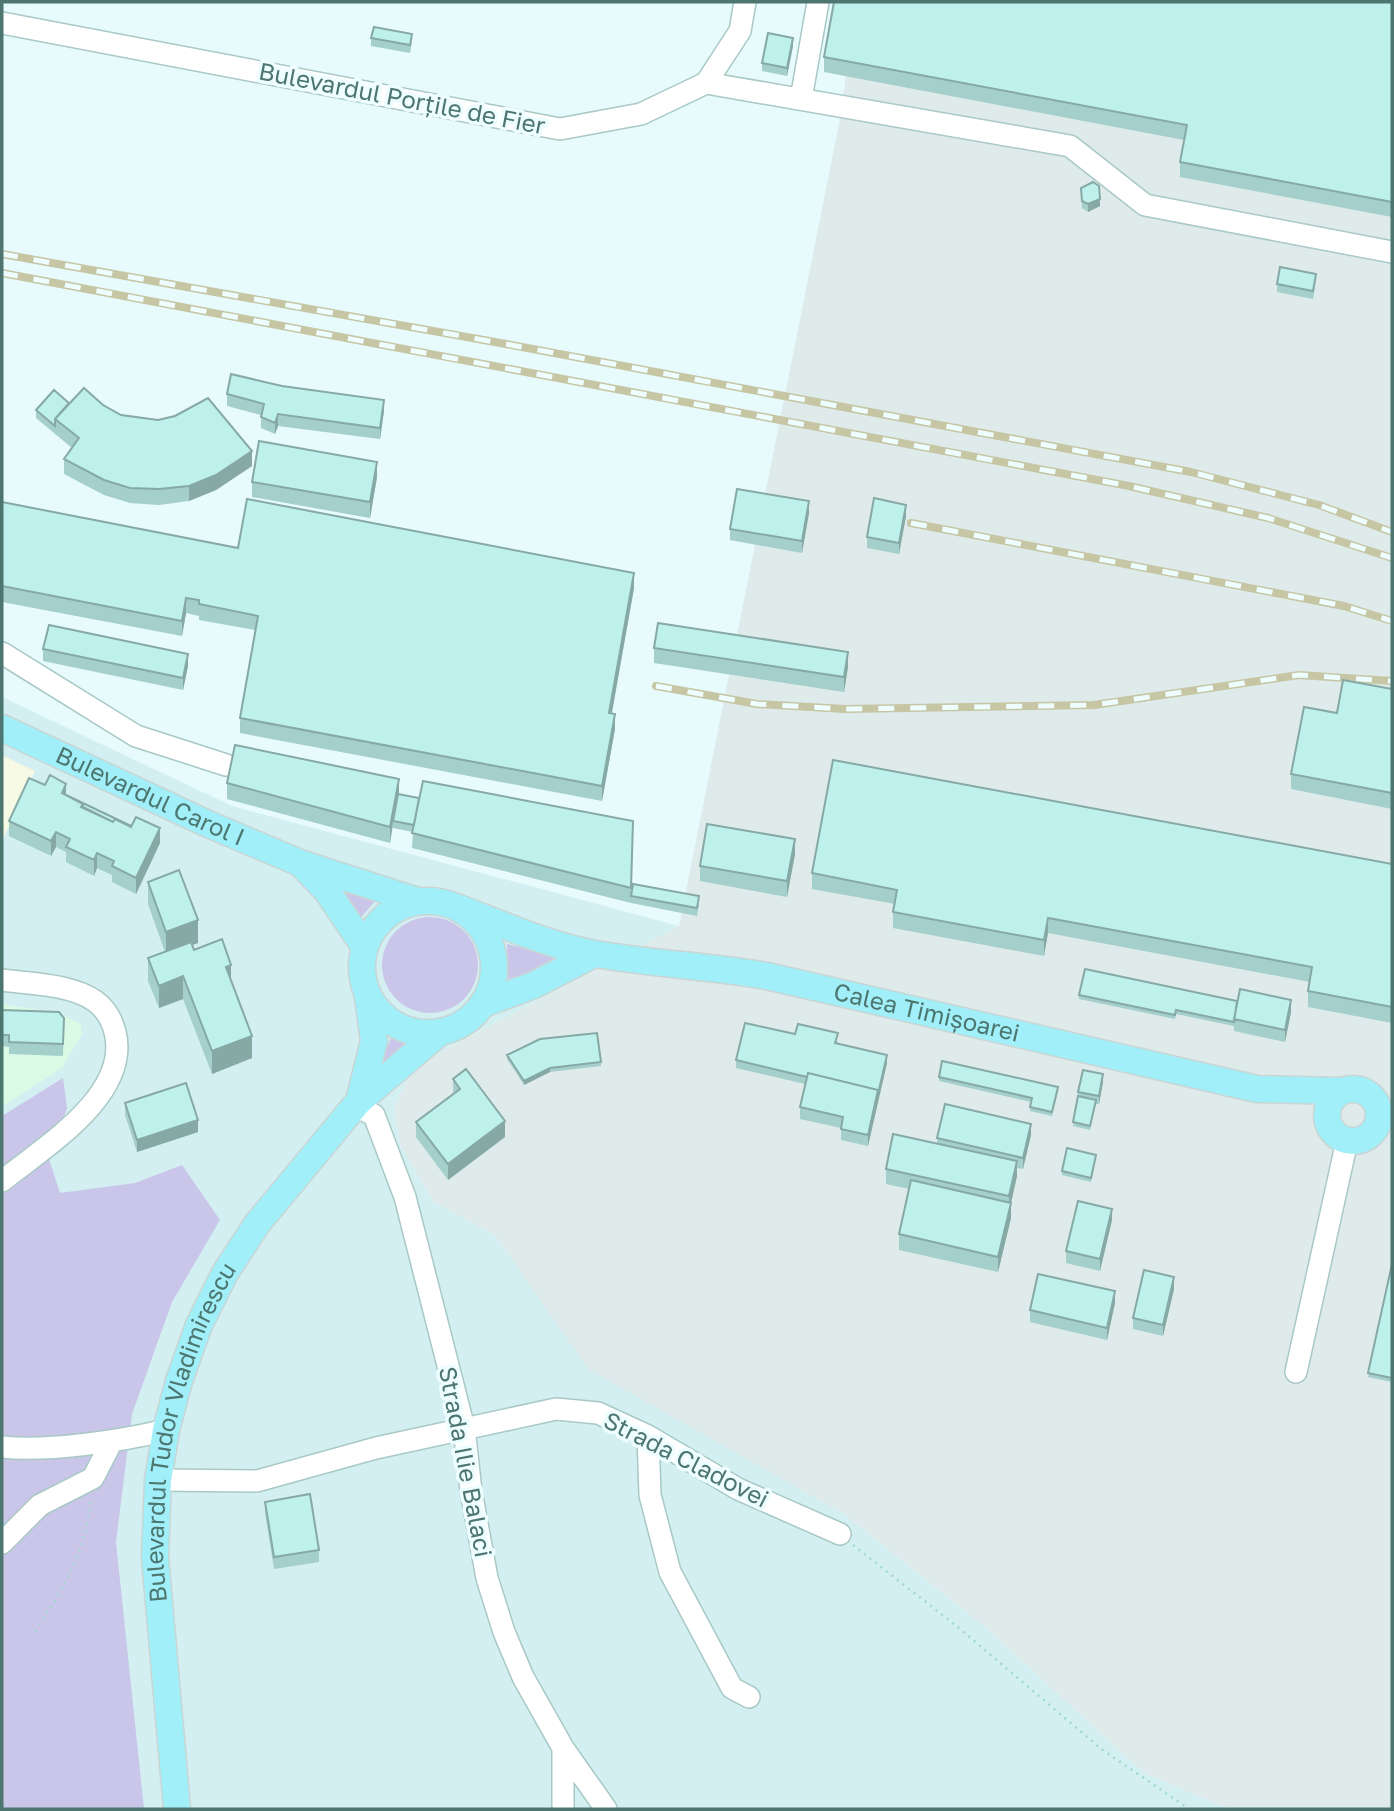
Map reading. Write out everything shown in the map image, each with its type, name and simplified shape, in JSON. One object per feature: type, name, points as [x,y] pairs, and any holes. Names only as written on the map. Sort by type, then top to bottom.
[{"type":"main road","name":"Bulevardul Carol I","points":[[2,728],[208,824],[300,863],[418,901]]},
{"type":"main road","name":"Bulevardul Carol I","points":[[300,863],[327,891],[364,946]]},
{"type":"main road","points":[[483,1010],[492,984],[492,951],[477,922],[459,908],[439,901],[418,901],[400,906],[385,916],[372,930],[364,946],[362,979],[367,995],[377,1010],[398,1026],[423,1033],[448,1032],[483,1010],[594,954]]},
{"type":"main road","name":"Calea Timișoarei","points":[[459,908],[521,932],[594,954],[707,966],[767,976],[1257,1089],[1360,1134]]},
{"type":"main road","name":"Bulevardul Tudor Vladimirescu","points":[[357,1103],[374,1041],[367,995]]},
{"type":"main road","name":"Bulevardul Tudor Vladimirescu","points":[[177,1809],[155,1557],[158,1480],[166,1430],[199,1325],[225,1273],[257,1224],[357,1103],[448,1032]]},
{"type":"main road","name":"Calea Timișoarei","points":[[1257,1089],[1356,1089],[1384,1104]]},
{"type":"main road","points":[[1341,1091],[1327,1109],[1360,1134],[1379,1122],[1384,1104]]},
{"type":"street","points":[[745,2],[740,30],[706,83],[1070,146],[1145,205],[1392,252]]},
{"type":"street","points":[[801,99],[818,2]]},
{"type":"street","name":"Bulevardul Porțile de Fier","points":[[2,23],[560,129],[641,114],[706,83]]},
{"type":"street","points":[[2,653],[136,736],[226,765]]},
{"type":"street","points":[[2,980],[54,987],[95,1001],[111,1018],[118,1042],[114,1070],[83,1115],[2,1181]]},
{"type":"street","name":"Strada Ilie Balaci","points":[[357,1103],[374,1115],[405,1197],[464,1428],[471,1491],[485,1565],[504,1632],[523,1677],[563,1748],[606,1809]]},
{"type":"street","points":[[1296,1372],[1360,1134]]},
{"type":"street","name":"Strada Cladovei","points":[[158,1480],[257,1481],[464,1428],[556,1409],[598,1413],[648,1436],[738,1489],[840,1534]]},
{"type":"street","points":[[2,1447],[112,1441],[166,1430]]},
{"type":"street","points":[[648,1436],[650,1495],[670,1572],[733,1688],[749,1697]]},
{"type":"street","points":[[2,1543],[40,1505],[93,1478],[112,1441]]},
{"type":"street","points":[[563,1748],[563,1809]]},
{"type":"path","points":[[448,1032],[483,1010]]},
{"type":"path","points":[[34,1631],[69,1582],[88,1529],[93,1478]]},
{"type":"path","points":[[840,1534],[959,1628],[1100,1748],[1189,1809]]},
{"type":"shaded area","points":[[857,2],[1392,2],[1392,1809],[1229,1809],[1144,1773],[985,1627],[844,1514],[588,1369],[495,1235],[434,1202],[400,1145],[394,1108],[414,1066],[679,926],[839,124]]},
{"type":"shaded area","points":[[2,697],[232,806],[679,926],[414,1066],[394,1108],[400,1145],[434,1202],[495,1235],[589,1369],[844,1514],[985,1627],[1144,1773],[1229,1809],[2,1809]]},
{"type":"shaded area","points":[[2,755],[35,771],[2,841]]},
{"type":"shaded area","points":[[326,876],[376,900],[357,922]]},
{"type":"shaded area","points":[[430,917],[448,921],[464,931],[474,947],[478,965],[474,983],[464,999],[448,1009],[430,1013],[412,1009],[396,999],[386,983],[382,965],[386,947],[396,931],[412,921]]},
{"type":"shaded area","points":[[507,944],[538,952],[583,956],[508,979]]},
{"type":"shaded area","points":[[2,1004],[61,1014],[81,1024],[82,1034],[62,1068],[2,1107]]},
{"type":"shaded area","points":[[391,1038],[410,1044],[379,1066]]},
{"type":"shaded area","points":[[63,1078],[67,1108],[49,1159],[60,1193],[135,1183],[182,1165],[220,1220],[172,1302],[132,1414],[116,1542],[144,1809],[2,1809],[2,1116]]},
{"type":"building","points":[[834,2],[1392,2],[1392,202],[1180,162],[1187,125],[824,57]]},
{"type":"building","points":[[374,27],[412,34],[410,45],[371,38]]},
{"type":"building","points":[[768,33],[793,38],[787,68],[762,63]]},
{"type":"building","points":[[1093,182],[1099,186],[1100,199],[1088,204],[1082,201],[1081,188]]},
{"type":"building","points":[[1280,267],[1316,274],[1313,291],[1277,284]]},
{"type":"building","points":[[231,374],[282,386],[384,400],[380,428],[278,414],[275,423],[261,417],[264,404],[227,394]]},
{"type":"building","points":[[84,388],[103,405],[121,415],[158,420],[175,416],[208,398],[252,451],[216,475],[189,486],[130,488],[104,480],[64,459],[79,438],[55,419]]},
{"type":"building","points":[[54,390],[69,403],[55,419],[55,426],[36,410]]},
{"type":"building","points":[[259,441],[377,462],[370,502],[252,482]]},
{"type":"building","points":[[737,489],[809,501],[802,541],[730,529]]},
{"type":"building","points":[[874,498],[906,505],[899,543],[867,537]]},
{"type":"building","points":[[247,499],[634,573],[609,713],[615,714],[602,786],[240,718],[258,616],[199,604],[199,600],[186,598],[182,621],[2,586],[2,502],[238,548]]},
{"type":"building","points":[[658,623],[848,652],[844,677],[654,648]]},
{"type":"building","points":[[49,625],[188,654],[183,678],[43,649]]},
{"type":"building","points":[[1343,680],[1392,689],[1392,793],[1291,774],[1304,707],[1337,713]]},
{"type":"building","points":[[235,745],[399,779],[390,827],[227,783]]},
{"type":"building","points":[[833,760],[1392,864],[1392,1007],[1308,991],[1312,967],[1048,918],[1044,940],[893,912],[897,890],[812,873]]},
{"type":"building","points":[[50,775],[66,784],[62,793],[83,804],[81,807],[131,827],[136,817],[160,828],[136,878],[112,866],[114,861],[97,853],[94,860],[66,847],[70,839],[56,832],[51,841],[9,821],[29,778],[45,785]]},
{"type":"building","points":[[423,781],[633,821],[631,888],[412,833]]},
{"type":"building","points":[[398,794],[419,798],[414,825],[393,821]]},
{"type":"building","points":[[66,795],[131,826],[131,827],[115,819],[113,822]]},
{"type":"building","points":[[707,824],[795,839],[787,881],[700,866]]},
{"type":"building","points":[[179,870],[198,920],[166,932],[148,882]]},
{"type":"building","points":[[633,884],[699,896],[697,908],[631,896]]},
{"type":"building","points":[[222,939],[231,965],[226,967],[252,1036],[212,1051],[183,976],[159,986],[148,958],[191,942],[194,950]]},
{"type":"building","points":[[1085,969],[1237,1001],[1234,1022],[1176,1010],[1175,1015],[1079,995]]},
{"type":"building","points":[[1240,989],[1291,1000],[1285,1030],[1234,1019]]},
{"type":"building","points":[[2,1010],[59,1012],[64,1018],[63,1044],[9,1042],[9,1035],[2,1035]]},
{"type":"building","points":[[745,1023],[795,1034],[798,1024],[838,1033],[835,1043],[887,1055],[878,1094],[878,1090],[808,1073],[807,1077],[736,1060]]},
{"type":"building","points":[[597,1033],[601,1062],[550,1068],[524,1081],[507,1055],[540,1039]]},
{"type":"building","points":[[942,1061],[1058,1087],[1052,1112],[1030,1107],[1032,1098],[939,1077]]},
{"type":"building","points":[[466,1069],[505,1121],[448,1164],[416,1122],[460,1089],[453,1079]]},
{"type":"building","points":[[1083,1070],[1103,1074],[1099,1096],[1078,1092]]},
{"type":"building","points":[[808,1073],[878,1090],[868,1135],[841,1129],[843,1117],[800,1107]]},
{"type":"building","points":[[186,1083],[198,1120],[137,1140],[125,1103]]},
{"type":"building","points":[[1078,1096],[1096,1100],[1090,1126],[1073,1122]]},
{"type":"building","points":[[945,1104],[1031,1124],[1023,1158],[937,1138]]},
{"type":"building","points":[[893,1134],[1017,1161],[1009,1196],[886,1169]]},
{"type":"building","points":[[1067,1148],[1096,1155],[1091,1178],[1062,1171]]},
{"type":"building","points":[[911,1180],[1011,1203],[998,1257],[899,1234]]},
{"type":"building","points":[[1078,1201],[1112,1209],[1100,1259],[1066,1251]]},
{"type":"building","points":[[1392,1264],[1392,1378],[1368,1373]]},
{"type":"building","points":[[1144,1270],[1174,1277],[1163,1325],[1133,1318]]},
{"type":"building","points":[[1038,1274],[1115,1291],[1107,1328],[1030,1310]]},
{"type":"building","points":[[310,1494],[319,1550],[274,1557],[265,1502]]},
{"type":"railway","points":[[2,254],[506,344],[1191,472],[1319,505],[1392,532]]},
{"type":"railway","points":[[2,273],[1129,486],[1268,518],[1392,558]]},
{"type":"railway","points":[[911,523],[1344,606],[1392,621]]},
{"type":"railway","points":[[656,686],[757,704],[845,709],[1094,705],[1299,675],[1392,681]]}]
